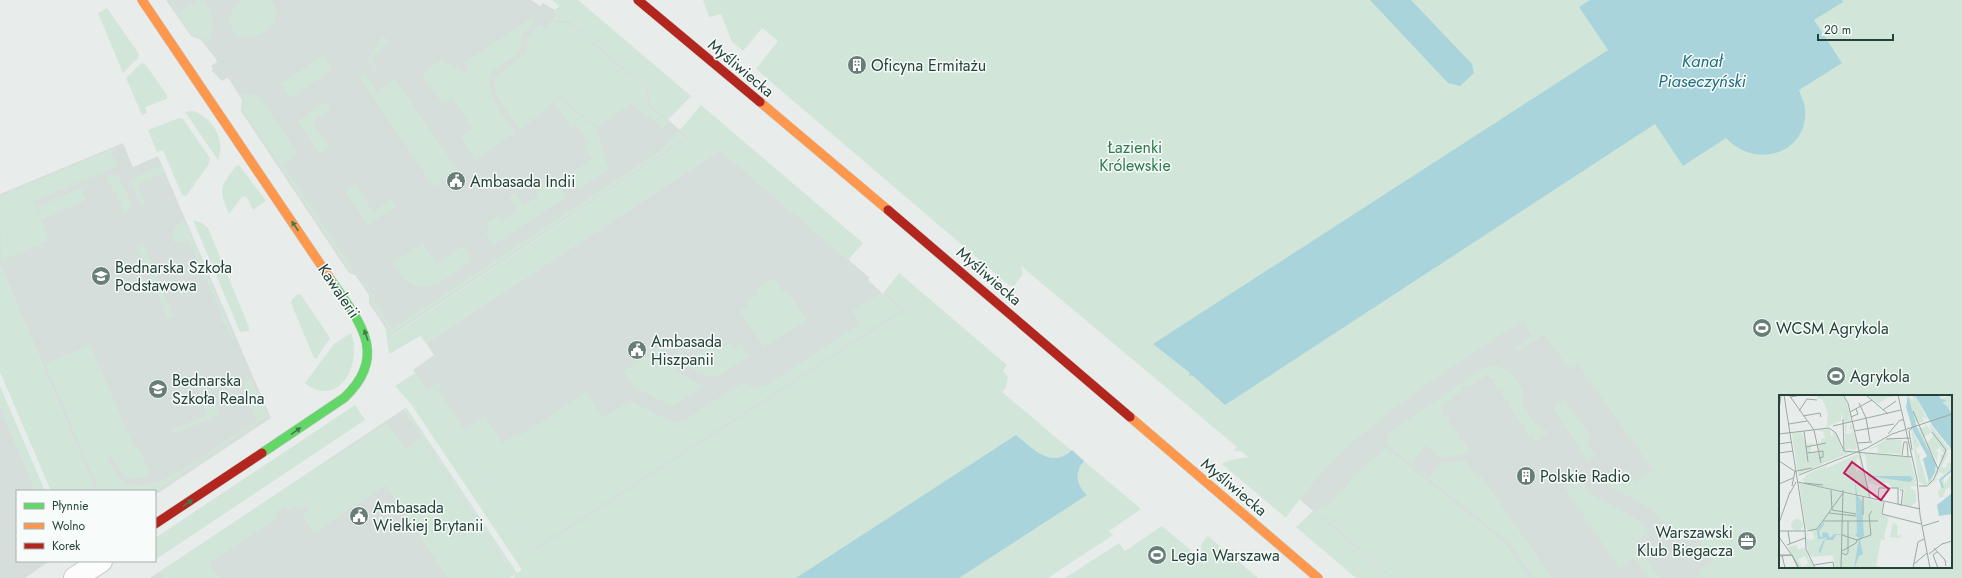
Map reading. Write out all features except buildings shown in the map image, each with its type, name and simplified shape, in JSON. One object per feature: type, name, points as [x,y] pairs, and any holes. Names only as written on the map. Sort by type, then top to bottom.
[{"type":"street","name":"Kawalerii","points":[[142,0],[360,322],[369,349],[368,363],[363,377],[354,390],[156,523]]},
{"type":"street","name":"Myśliwiecka","points":[[638,0],[919,236],[1318,578]]},
{"type":"street","points":[[75,578],[99,562]]},
{"type":"shaded area","name":"Ambasada Indii","points":[[166,0],[531,0],[540,6],[543,3],[555,10],[554,12],[557,14],[554,19],[557,21],[570,21],[649,89],[650,104],[689,138],[391,336],[369,303],[369,295],[355,275],[349,273],[241,111],[242,100],[229,79],[227,78],[222,81],[212,71],[213,69],[211,66],[217,62],[216,59],[201,40],[191,36]]},
{"type":"shaded area","points":[[123,143],[133,167],[158,156],[271,418],[156,494],[156,490],[96,490],[0,265],[0,194]]},
{"type":"shaded area","name":"Ambasada Hiszpanii","points":[[720,150],[870,278],[868,280],[883,294],[885,292],[906,310],[534,552],[413,370],[434,355],[426,343]]},
{"type":"shaded area","points":[[1541,303],[1738,578],[1391,578],[1278,481]]},
{"type":"shaded area","points":[[0,406],[36,490],[16,490],[16,562],[49,562],[25,578],[0,578]]},
{"type":"shaded area","name":"Ambasada Wielkiej Brytanii","points":[[404,409],[514,575],[509,578],[150,578]]},
{"type":"green space","points":[[169,0],[172,0],[180,12],[198,0],[204,1],[211,16],[212,22],[211,33],[206,43],[203,38],[192,35]]},
{"type":"green space","points":[[242,0],[270,0],[276,11],[275,20],[269,28],[260,34],[250,37],[241,36],[233,31],[230,21],[231,15],[235,6]]},
{"type":"green space","points":[[552,0],[578,0],[691,96],[668,120],[650,104],[649,89],[570,21],[557,21],[554,18],[557,14],[554,11],[559,6]]},
{"type":"green space","name":"Łazienki Królewskie","points":[[703,0],[1962,0],[1962,578],[1702,578],[1699,573],[1700,570],[1714,561],[1693,531],[1679,540],[1676,539],[1665,522],[1651,509],[1607,484],[1627,469],[1636,483],[1653,470],[1578,364],[1570,369],[1544,334],[1520,350],[1515,350],[1532,335],[1523,320],[1426,385],[1364,432],[1310,487],[1286,518],[1222,464],[1230,460],[1248,457],[1241,451],[1233,451],[1237,447],[1021,266],[1023,274],[1014,286],[1010,286],[756,69],[778,41],[762,28],[743,51],[732,42],[721,14],[709,17]]},
{"type":"green space","points":[[107,8],[139,54],[138,58],[123,73],[98,13]]},
{"type":"green space","points":[[532,18],[535,21],[521,36],[520,51],[495,69],[490,76],[489,84],[494,102],[515,132],[475,160],[461,137],[473,128],[452,97],[442,103],[422,74],[443,59],[447,65],[450,63],[454,68],[458,65],[464,73],[468,69],[464,63]]},
{"type":"green space","points":[[552,20],[556,23],[569,23],[647,90],[648,105],[668,122],[662,130],[660,125],[631,104],[597,127],[558,95],[534,119],[527,115],[532,121],[520,129],[503,105],[496,92],[495,78],[524,55],[527,49],[527,38],[539,25],[545,29]]},
{"type":"green space","points":[[384,36],[388,42],[370,59],[376,68],[367,74],[374,68],[368,58],[374,51],[372,49]]},
{"type":"green space","points":[[323,56],[331,67],[330,71],[293,96],[288,95],[281,84]]},
{"type":"green space","points":[[141,63],[145,64],[167,95],[167,99],[145,107],[147,113],[142,115],[126,78]]},
{"type":"green space","points":[[365,74],[377,92],[395,79],[458,171],[434,187],[360,78]]},
{"type":"green space","points":[[246,94],[257,96],[262,101],[297,152],[296,156],[283,165],[353,270],[360,276],[374,296],[375,303],[392,329],[663,149],[678,132],[686,138],[392,333],[371,302],[371,294],[357,274],[350,271],[243,110],[244,99],[241,95]]},
{"type":"green space","points":[[558,97],[597,129],[606,162],[610,168],[579,189],[569,175],[592,159],[584,146],[589,143],[576,124],[571,127],[554,102]]},
{"type":"green space","points":[[326,102],[331,109],[312,122],[330,147],[320,154],[298,121]]},
{"type":"green space","points":[[701,105],[863,243],[848,260],[720,150],[426,343],[420,336],[389,354],[385,325],[392,336],[689,138],[680,130]]},
{"type":"green space","points":[[193,111],[200,114],[212,124],[216,131],[220,145],[218,160],[185,112]]},
{"type":"green space","points":[[179,118],[183,119],[210,158],[209,164],[186,196],[182,195],[163,150],[157,152],[148,130]]},
{"type":"green space","points":[[110,150],[117,166],[33,201],[49,240],[1,261],[0,196]]},
{"type":"green space","points":[[162,165],[164,173],[137,184],[145,205],[141,205],[131,179]]},
{"type":"green space","points":[[239,165],[266,201],[253,210],[246,196],[242,197],[229,214],[223,199],[222,188],[236,166]]},
{"type":"green space","points":[[114,174],[119,177],[132,206],[125,215],[116,192],[113,192],[107,177]]},
{"type":"green space","points":[[548,182],[551,187],[557,183],[566,197],[493,245],[485,232],[490,228],[487,223],[499,216],[502,220],[518,210],[509,197],[515,193],[524,206],[539,195],[536,191]]},
{"type":"green space","points":[[356,185],[373,212],[391,200],[396,206],[368,225],[346,192]]},
{"type":"green space","points":[[84,187],[85,189],[81,190],[86,200],[42,219],[37,207]]},
{"type":"green space","points":[[184,220],[234,338],[231,339],[224,322],[218,322],[223,317],[189,241],[173,242],[174,228]]},
{"type":"green space","points":[[193,220],[202,223],[208,228],[249,327],[249,331],[240,332]]},
{"type":"green space","points":[[143,244],[174,317],[168,319],[137,246]]},
{"type":"green space","points":[[423,244],[437,264],[463,246],[472,260],[440,282],[422,286],[413,284],[403,277],[393,262]]},
{"type":"green space","points":[[0,265],[96,490],[51,490],[0,372]]},
{"type":"green space","points":[[899,273],[1007,365],[1003,371],[1008,377],[1006,387],[1002,392],[1141,509],[1109,531],[1113,535],[1048,578],[512,578],[515,576],[404,409],[406,407],[517,573],[522,570],[411,404],[395,386],[415,373],[534,551],[905,310],[884,292]]},
{"type":"green space","points":[[774,278],[783,292],[787,291],[807,320],[764,347],[740,311],[749,305],[747,301],[758,294],[756,290]]},
{"type":"green space","points":[[882,293],[902,310],[534,549],[428,390],[439,383],[442,387],[438,390],[464,429],[485,417],[502,443],[517,434],[519,436],[535,425],[536,426],[586,392],[603,418],[630,401],[671,421],[679,422],[685,420],[742,383],[755,388],[767,385],[860,324],[852,311]]},
{"type":"green space","points":[[298,294],[301,295],[330,338],[316,359],[314,358],[291,303],[292,299]]},
{"type":"green space","points":[[351,333],[354,345],[354,357],[351,369],[338,387],[328,391],[317,390],[305,383],[334,344]]},
{"type":"green space","points":[[730,342],[734,348],[740,344],[749,357],[716,377],[698,372],[688,366],[676,353],[681,350],[685,356],[688,355],[691,359],[713,344],[717,350]]},
{"type":"green space","points":[[90,345],[135,449],[138,447],[150,474],[136,478],[130,477],[122,472],[111,455],[107,456],[114,472],[119,478],[133,485],[147,484],[163,480],[179,472],[257,421],[244,390],[245,383],[251,378],[268,416],[156,491],[156,490],[99,490],[45,364]]},
{"type":"green space","points":[[659,348],[678,373],[703,386],[673,406],[636,388],[623,371]]},
{"type":"green space","points":[[1496,365],[1506,370],[1515,378],[1523,392],[1523,405],[1535,424],[1549,432],[1533,442],[1532,440],[1535,438],[1533,434],[1529,436],[1524,427],[1526,425],[1524,422],[1521,424],[1509,405],[1512,403],[1509,399],[1506,401],[1501,393],[1504,391],[1502,388],[1499,390],[1493,382],[1496,380],[1495,377],[1491,379],[1488,374],[1466,388],[1464,385],[1460,388],[1462,391],[1440,406],[1443,411],[1441,413],[1443,416],[1446,415],[1450,422],[1448,424],[1451,428],[1453,426],[1459,434],[1457,436],[1459,439],[1461,438],[1470,451],[1466,454],[1440,457],[1426,445],[1411,463],[1429,478],[1441,463],[1466,461],[1477,478],[1481,476],[1552,578],[1534,578],[1509,542],[1429,479],[1387,444],[1389,434],[1398,427],[1482,369]]},
{"type":"green space","points":[[0,386],[45,490],[36,490],[0,406]]},
{"type":"green space","points":[[209,389],[220,414],[174,434],[172,430],[208,414],[199,393]]},
{"type":"green space","points":[[1564,400],[1592,438],[1586,443],[1596,456],[1588,462],[1553,407]]},
{"type":"green space","points":[[355,405],[365,420],[156,559],[156,537]]},
{"type":"green space","points":[[387,423],[405,449],[421,438],[512,575],[508,578],[448,578],[386,485],[314,533],[302,515],[310,510],[307,505],[299,510],[295,506],[288,511],[285,506],[274,513],[277,518],[209,563],[219,578],[164,578],[160,572],[329,459],[330,461]]},
{"type":"green space","points":[[1386,448],[1506,544],[1529,578],[1394,578],[1315,510],[1328,506],[1361,470]]},
{"type":"green space","points":[[1574,472],[1590,494],[1633,517],[1648,529],[1648,533],[1635,542],[1659,578],[1649,578],[1634,557],[1619,568],[1565,488],[1571,484],[1566,478]]},
{"type":"green space","points":[[1313,511],[1391,578],[1356,578],[1296,527]]},
{"type":"green space","name":"Legia Warszawa","points":[[1162,526],[1200,558],[1204,554],[1201,546],[1208,536],[1258,578],[1065,578],[1119,543],[1125,551]]},
{"type":"water","points":[[1370,0],[1411,0],[1472,64],[1474,73],[1460,86],[1448,83]]},
{"type":"water","name":"Kanał Piaseczyński","points":[[1590,0],[1842,0],[1843,2],[1814,20],[1842,63],[1799,90],[1805,108],[1804,124],[1799,137],[1790,146],[1778,152],[1765,155],[1752,153],[1738,148],[1726,138],[1683,166],[1655,124],[1225,405],[1192,375],[1189,376],[1190,373],[1153,344],[1608,50],[1579,7]]},
{"type":"water","points":[[1016,435],[1042,455],[1057,458],[1065,456],[1072,450],[1084,461],[1079,470],[1078,478],[1080,487],[1087,495],[959,578],[796,578]]},
{"type":"traffic: fast","points":[[262,453],[344,398],[358,382],[365,367],[367,353],[365,338],[360,324],[331,280]]},
{"type":"traffic: slow","points":[[142,0],[331,280]]},
{"type":"traffic: slow","points":[[760,102],[888,210]]},
{"type":"traffic: slow","points":[[1130,417],[1318,578]]},
{"type":"traffic: jam","points":[[638,0],[760,102]]},
{"type":"traffic: jam","points":[[888,210],[1130,417]]},
{"type":"traffic: jam","points":[[156,523],[262,453]]},
{"type":"place","name":"Oficyna Ermitażu","points":[[857,65]]},
{"type":"place","name":"Ambasada Indii","points":[[456,181]]},
{"type":"place","name":"Bednarska Szkoła Podstawowa","points":[[101,276]]},
{"type":"place","name":"WCSM Agrykola","points":[[1762,328]]},
{"type":"place","name":"Ambasada Hiszpanii","points":[[637,350]]},
{"type":"place","name":"Agrykola","points":[[1836,376]]},
{"type":"place","name":"Bednarska Szkoła Realna","points":[[158,389]]},
{"type":"place","name":"Polskie Radio","points":[[1526,476]]},
{"type":"place","name":"Ambasada Wielkiej Brytanii","points":[[359,516]]},
{"type":"place","name":"Warszawski Klub Biegacza","points":[[1747,541]]},
{"type":"place","name":"Legia Warszawa","points":[[1157,555]]}]
